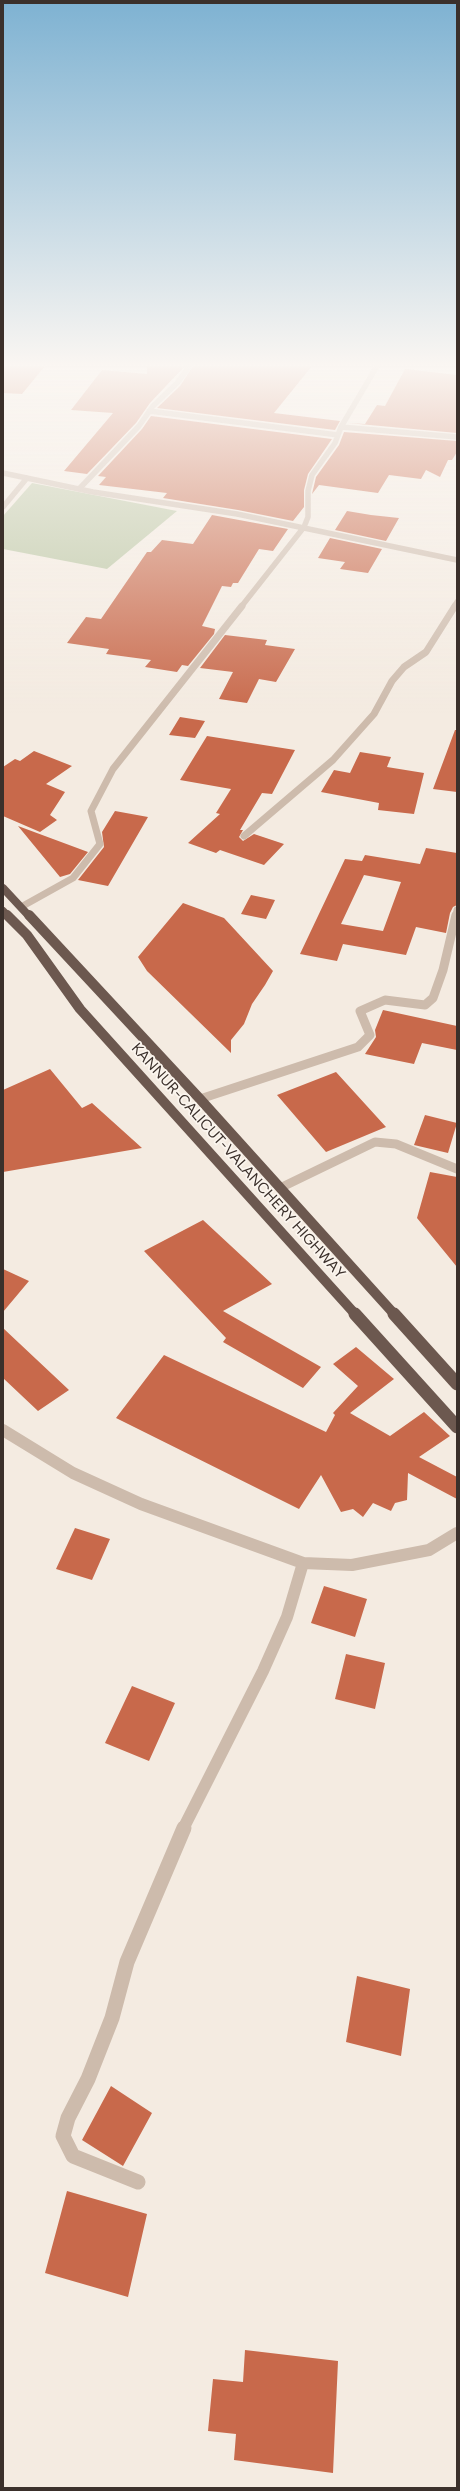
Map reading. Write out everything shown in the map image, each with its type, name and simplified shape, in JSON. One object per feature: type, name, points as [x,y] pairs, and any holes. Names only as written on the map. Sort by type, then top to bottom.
[{"type":"highway","name":"KANNUR-CALICUT-VALANCHERY HIGHWAY","points":[[3,888],[200,1099],[457,1384]]},
{"type":"highway","name":"KANNUR-CALICUT-VALANCHERY HIGHWAY","points":[[3,911],[27,935],[80,1009],[457,1426]]},
{"type":"street","points":[[3,507],[23,482]]},
{"type":"street","points":[[45,482],[79,490],[237,514],[457,560]]},
{"type":"street","points":[[79,490],[86,482]]},
{"type":"street","points":[[21,907],[73,878],[100,844],[92,812],[113,769],[304,528],[308,517],[308,491],[310,482]]},
{"type":"street","points":[[244,836],[333,760],[374,714],[392,681],[404,667],[426,652],[457,602]]},
{"type":"street","points":[[200,1099],[358,1047],[370,1035],[360,1011],[385,1000],[425,1005],[433,998],[443,970],[457,910]]},
{"type":"street","points":[[280,1188],[375,1142],[396,1144],[457,1168]]},
{"type":"street","points":[[3,1430],[73,1473],[141,1504],[254,1547],[303,1563],[352,1565],[429,1550],[457,1533]]},
{"type":"street","points":[[138,2182],[119,2176],[73,2156],[63,2136],[68,2118],[88,2078],[112,2018],[127,1962],[179,1838],[263,1671],[287,1617],[303,1563]]},
{"type":"green space","points":[[32,483],[177,511],[107,569],[3,549],[3,516]]},
{"type":"building","points":[[101,482],[306,482],[304,490],[304,507],[293,521],[238,510],[163,498],[167,493],[99,485]]},
{"type":"building","points":[[315,482],[385,482],[378,493],[319,485],[312,494]]},
{"type":"building","points":[[347,511],[399,518],[386,541],[335,530]]},
{"type":"building","points":[[212,515],[288,529],[273,551],[259,549],[238,583],[233,583],[231,587],[222,586],[202,626],[215,629],[214,634],[188,666],[182,665],[177,672],[145,667],[151,660],[106,654],[109,649],[67,643],[86,617],[101,619],[147,552],[151,552],[162,540],[193,544]]},
{"type":"building","points":[[330,538],[382,549],[368,573],[340,569],[345,562],[318,558]]},
{"type":"building","points":[[225,635],[267,640],[265,645],[295,649],[276,682],[259,679],[247,703],[219,699],[233,672],[200,668]]},
{"type":"building","points":[[180,717],[205,721],[195,738],[169,735]]},
{"type":"building","points":[[455,730],[457,730],[457,792],[433,789]]},
{"type":"building","points":[[207,736],[295,750],[272,794],[262,793],[240,830],[243,830],[239,837],[243,841],[254,834],[284,844],[264,865],[220,850],[216,853],[188,843],[220,814],[216,813],[231,789],[180,780]]},
{"type":"building","points":[[34,751],[72,766],[46,784],[65,792],[50,815],[57,820],[40,832],[3,816],[3,767],[15,759],[20,761]]},
{"type":"building","points":[[360,752],[391,757],[387,767],[424,773],[414,814],[378,810],[379,803],[321,792],[334,770],[350,773]]},
{"type":"building","points":[[115,811],[148,817],[108,886],[78,880],[104,847],[102,832]]},
{"type":"building","points":[[18,826],[88,852],[70,874],[60,877]]},
{"type":"building","points":[[426,848],[457,853],[457,905],[453,907],[450,913],[446,933],[416,927],[406,955],[343,944],[337,961],[300,954],[345,859],[362,861],[365,855],[420,864]],"holes":[[[364,875],[401,882],[383,931],[341,924]]]},
{"type":"building","points":[[251,895],[275,900],[266,919],[241,914]]},
{"type":"building","points":[[183,903],[224,918],[273,971],[252,1004],[244,1024],[231,1040],[231,1053],[147,971],[138,957]]},
{"type":"building","points":[[383,1010],[457,1026],[457,1050],[422,1043],[414,1064],[365,1054],[376,1037],[375,1030]]},
{"type":"building","points":[[50,1069],[82,1108],[92,1103],[142,1148],[3,1172],[3,1090]]},
{"type":"building","points":[[336,1072],[386,1127],[326,1152],[277,1095]]},
{"type":"building","points":[[425,1115],[457,1123],[448,1153],[414,1145]]},
{"type":"building","points":[[430,1172],[457,1177],[457,1267],[417,1218]]},
{"type":"building","points":[[203,1220],[272,1284],[223,1311],[321,1367],[303,1388],[223,1342],[226,1338],[144,1251]]},
{"type":"building","points":[[3,1269],[29,1281],[3,1312]]},
{"type":"building","points":[[3,1328],[69,1390],[38,1411],[3,1378]]},
{"type":"building","points":[[356,1347],[394,1379],[350,1413],[390,1436],[424,1412],[450,1436],[419,1457],[457,1477],[457,1499],[408,1473],[407,1500],[395,1503],[391,1511],[373,1503],[363,1517],[353,1509],[341,1512],[321,1475],[299,1509],[116,1418],[164,1355],[326,1432],[335,1415],[333,1413],[358,1386],[333,1364]]},
{"type":"building","points":[[75,1528],[110,1539],[92,1580],[56,1569]]},
{"type":"building","points":[[324,1586],[367,1599],[355,1637],[311,1623]]},
{"type":"building","points":[[346,1654],[385,1663],[375,1709],[335,1699]]},
{"type":"building","points":[[132,1686],[175,1703],[149,1761],[105,1743]]},
{"type":"building","points":[[357,1976],[410,1989],[401,2056],[346,2042]]},
{"type":"building","points":[[111,2086],[152,2113],[123,2166],[82,2140]]},
{"type":"building","points":[[67,2191],[147,2214],[128,2297],[45,2273]]},
{"type":"building","points":[[245,2350],[338,2361],[333,2473],[234,2460],[236,2434],[208,2431],[213,2379],[243,2382]]}]
